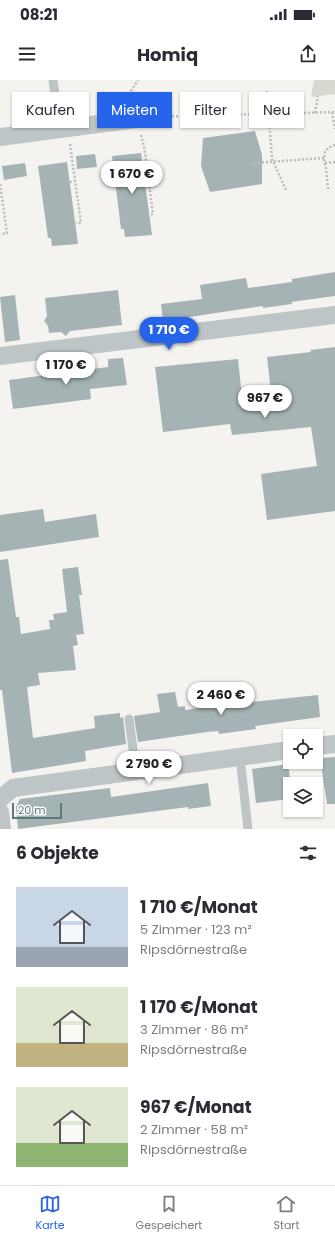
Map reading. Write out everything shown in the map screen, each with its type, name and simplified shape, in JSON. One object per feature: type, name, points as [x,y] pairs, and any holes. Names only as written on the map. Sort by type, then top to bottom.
[{"type":"street","points":[[0,137],[64,128]]},
{"type":"street","points":[[0,356],[335,315]]},
{"type":"street","points":[[323,745],[335,744]]},
{"type":"street","points":[[0,799],[14,788],[283,751]]},
{"type":"street","points":[[0,812],[2,829]]},
{"type":"lane","points":[[53,80],[56,92]]},
{"type":"lane","points":[[129,719],[136,772]]},
{"type":"lane","points":[[240,757],[248,829]]},
{"type":"path","points":[[132,92],[138,80]]},
{"type":"path","points":[[315,113],[318,96]]},
{"type":"path","points":[[304,113],[334,112],[335,129]]},
{"type":"path","points":[[172,116],[249,114]]},
{"type":"path","points":[[64,128],[75,182],[81,223],[76,223]]},
{"type":"path","points":[[139,128],[144,146],[146,173],[153,214],[150,214]]},
{"type":"path","points":[[270,128],[271,152],[286,190]]},
{"type":"path","points":[[328,189],[324,158],[325,152],[328,148],[335,145]]},
{"type":"path","points":[[254,163],[324,158]]},
{"type":"path","points":[[325,163],[335,162]]},
{"type":"path","points":[[70,182],[75,182]]},
{"type":"path","points":[[0,184],[7,233],[2,234]]},
{"type":"shaded area","points":[[314,80],[335,80],[335,94],[311,97]]},
{"type":"building","points":[[255,131],[262,155],[262,184],[210,192],[201,166],[203,138]]},
{"type":"building","points":[[141,153],[152,235],[125,237],[124,229],[121,229],[112,156]]},
{"type":"building","points":[[95,154],[97,167],[77,169],[76,156]]},
{"type":"building","points":[[67,162],[78,244],[52,246],[51,238],[48,238],[38,166]]},
{"type":"building","points":[[25,163],[27,176],[4,180],[2,166]]},
{"type":"building","points":[[335,272],[335,296],[291,302],[292,304],[263,308],[263,306],[163,321],[161,304],[202,299],[200,285],[246,278],[248,288],[292,282],[292,279]]},
{"type":"building","points":[[118,290],[122,325],[70,331],[66,336],[61,332],[49,333],[48,326],[44,321],[47,316],[45,298]]},
{"type":"building","points":[[15,295],[20,340],[5,342],[0,297]]},
{"type":"building","points":[[335,347],[335,511],[267,520],[261,474],[317,466],[311,427],[232,435],[230,424],[163,432],[155,367],[238,359],[243,406],[272,402],[267,357],[311,352],[310,350]]},
{"type":"building","points":[[123,358],[127,385],[90,389],[91,399],[13,409],[9,380],[108,367],[108,359]]},
{"type":"building","points":[[43,509],[45,522],[96,514],[99,537],[0,552],[0,515]]},
{"type":"building","points":[[8,559],[16,617],[19,617],[21,634],[50,629],[49,620],[54,620],[53,614],[67,612],[62,569],[78,567],[82,595],[79,595],[84,634],[76,635],[78,645],[73,646],[76,670],[38,673],[40,685],[27,687],[33,738],[95,728],[94,716],[120,713],[120,718],[123,717],[126,744],[85,751],[86,761],[12,773],[2,690],[0,690],[0,560]]},
{"type":"building","points":[[175,692],[178,707],[185,706],[185,710],[226,704],[226,702],[251,698],[252,702],[318,695],[320,717],[255,726],[256,729],[219,734],[218,731],[207,732],[138,742],[134,716],[160,712],[157,694]]},
{"type":"building","points":[[335,757],[335,804],[327,804],[322,769],[323,769],[323,758]]},
{"type":"building","points":[[283,765],[283,769],[289,769],[290,777],[283,777],[283,800],[256,803],[252,769]]},
{"type":"building","points":[[208,783],[211,806],[188,809],[188,807],[18,829],[16,807],[20,799],[110,788],[111,797]]}]
